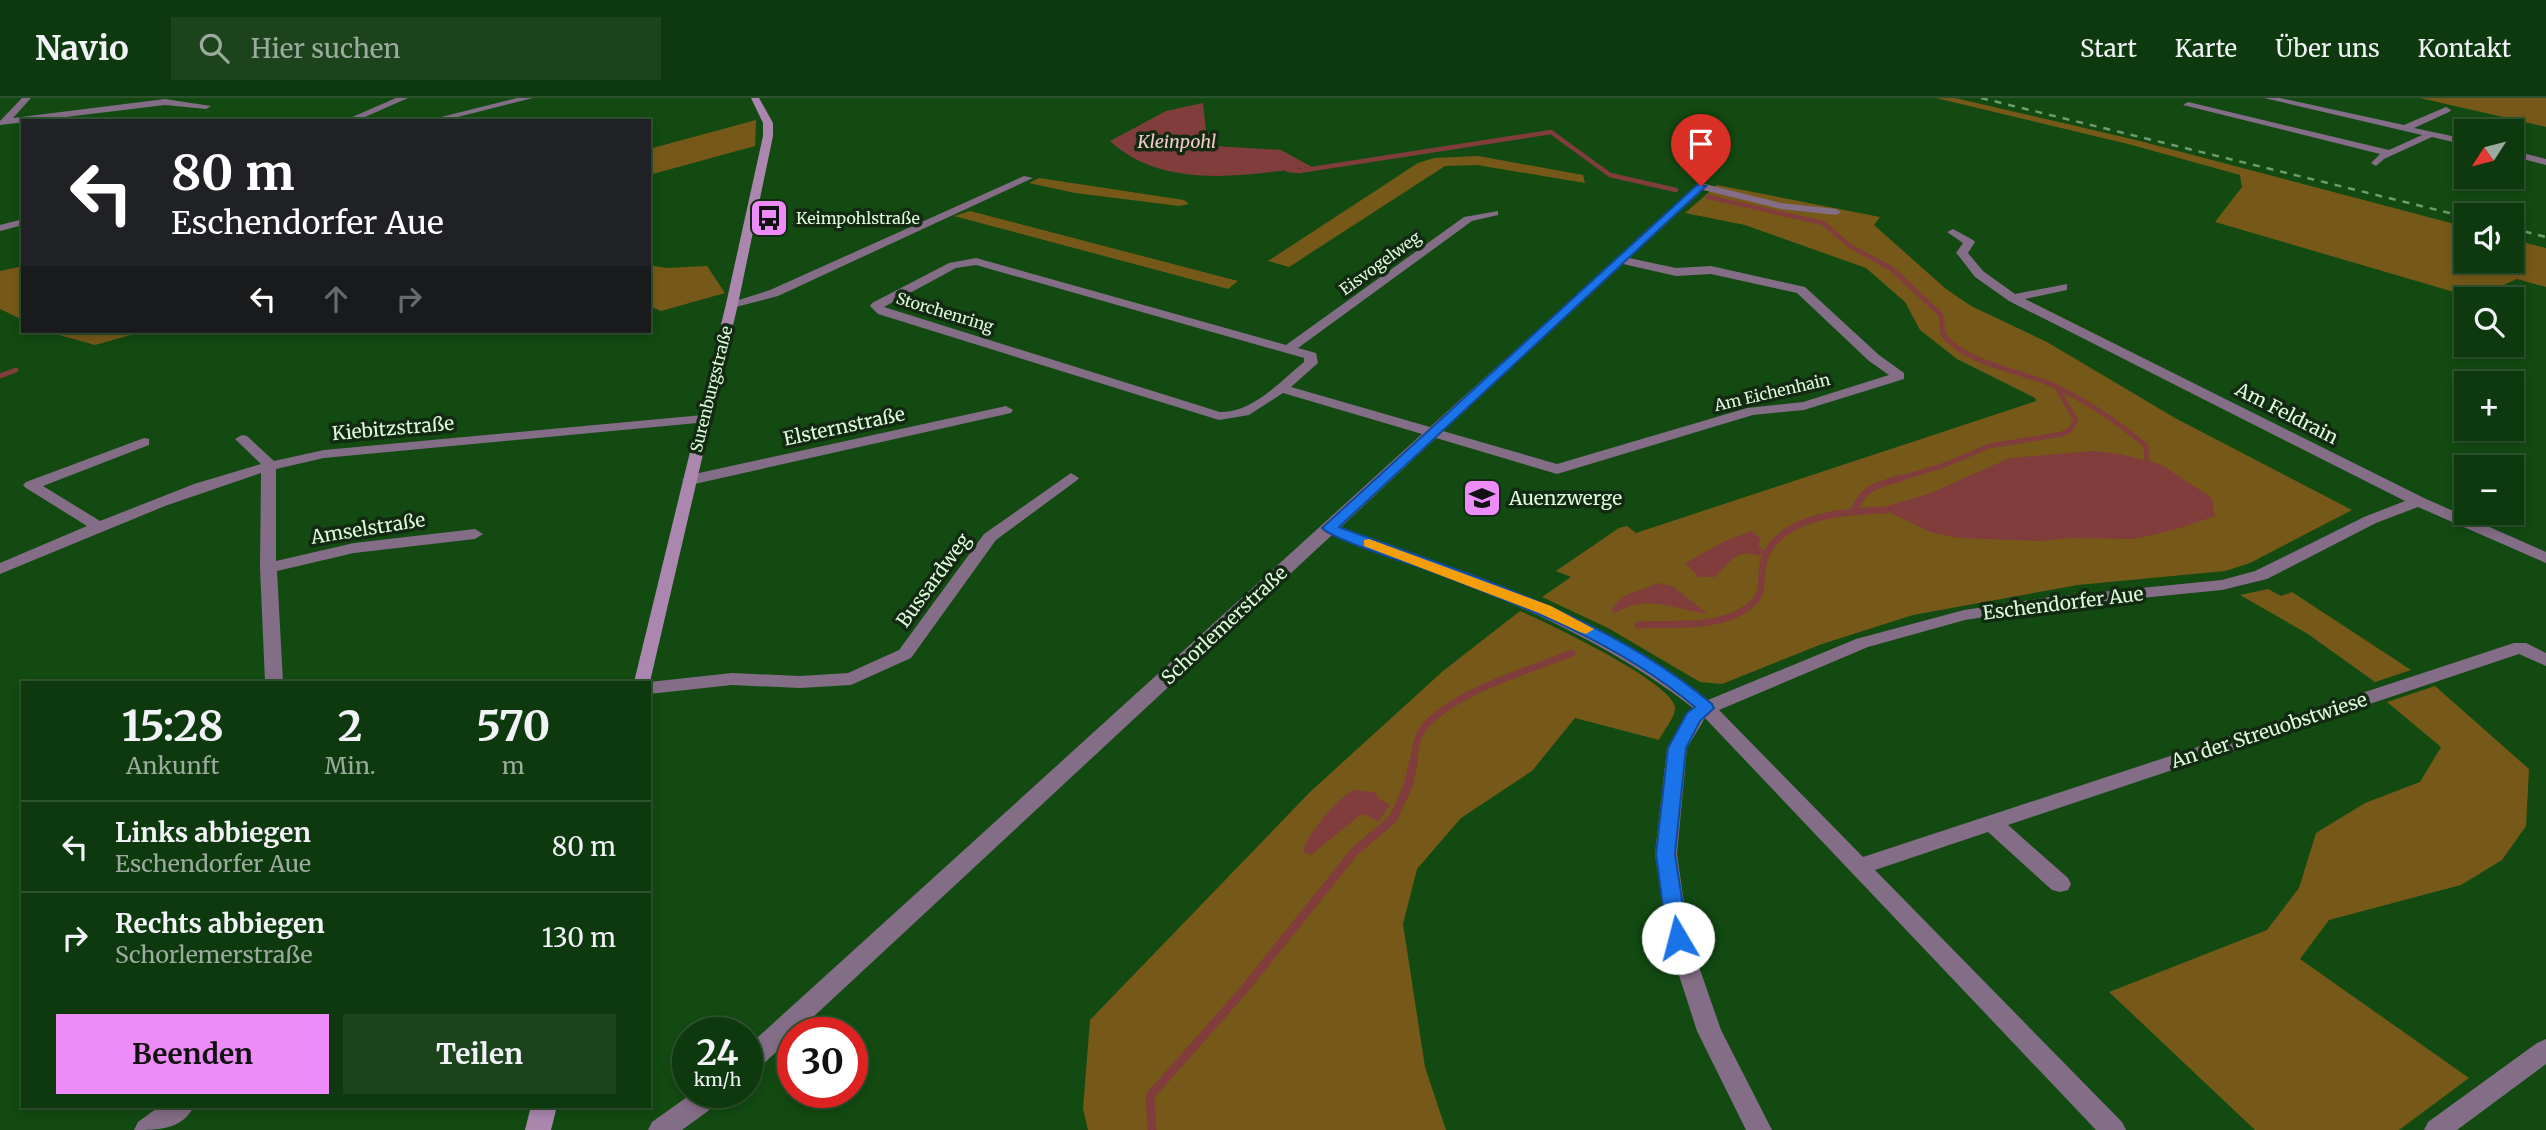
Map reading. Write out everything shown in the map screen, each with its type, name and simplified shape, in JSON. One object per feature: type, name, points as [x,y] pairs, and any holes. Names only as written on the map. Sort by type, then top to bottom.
[{"type":"street","points":[[2,124],[27,98]]},
{"type":"street","points":[[133,98],[206,106]]},
{"type":"street","points":[[352,119],[404,98]]},
{"type":"street","points":[[442,118],[529,98]]},
{"type":"street","name":"Surenburgstraße","points":[[643,681],[732,304],[768,136],[766,117],[755,98]]},
{"type":"street","points":[[2268,98],[2454,139]]},
{"type":"street","points":[[39,119],[165,102]]},
{"type":"street","points":[[2188,105],[2390,153]]},
{"type":"street","points":[[2406,128],[2446,110]]},
{"type":"street","points":[[2,124],[21,121]]},
{"type":"street","points":[[2376,163],[2390,153],[2432,134]]},
{"type":"street","points":[[2524,156],[2544,160]]},
{"type":"street","points":[[732,304],[774,293],[1028,178]]},
{"type":"street","name":"Schorlemerstraße","points":[[763,1048],[1701,186],[1781,206],[1836,212]]},
{"type":"street","name":"Eisvogelweg","points":[[1290,348],[1468,219],[1494,213]]},
{"type":"street","points":[[0,228],[21,223]]},
{"type":"street","name":"Am Feldrain","points":[[1954,232],[1969,242],[1962,253],[1979,274],[2012,298],[2418,501],[2546,558]]},
{"type":"street","name":"Am Eichenhain","points":[[1431,432],[1557,469],[1752,411],[1804,406],[1899,376],[1874,358],[1801,290],[1712,270],[1676,272],[1621,260]]},
{"type":"street","name":"Storchenring","points":[[976,261],[1311,356],[1311,363],[1281,388],[1244,414],[1233,418],[1219,416],[882,311],[876,306],[953,265],[976,261]]},
{"type":"street","points":[[2012,298],[2063,288]]},
{"type":"street","points":[[1281,388],[1431,432]]},
{"type":"street","name":"Elsternstraße","points":[[690,480],[1006,410]]},
{"type":"street","name":"Kiebitzstraße","points":[[0,569],[204,484],[269,464],[324,454],[703,419]]},
{"type":"street","points":[[242,439],[269,464],[268,568],[274,681]]},
{"type":"street","points":[[99,527],[32,485],[144,442]]},
{"type":"street","name":"Bussardweg","points":[[651,688],[732,679],[800,682],[851,679],[905,654],[990,537],[1071,478]]},
{"type":"street","name":"Eschendorfer Aue","points":[[1759,1130],[1705,1020],[1678,938],[1666,854],[1677,748],[1694,717],[1706,708],[1862,643],[1964,615],[2050,602],[2222,585],[2261,575],[2370,520],[2418,501]]},
{"type":"street","points":[[1329,528],[1545,609],[1593,632],[1676,682],[1706,708],[2113,1130]]},
{"type":"street","name":"Amselstraße","points":[[268,568],[354,548],[475,534]]},
{"type":"street","name":"An der Streuobstwiese","points":[[1859,867],[2520,647],[2546,660]]},
{"type":"street","points":[[1991,822],[2060,884]]},
{"type":"street","points":[[2437,1130],[2546,1050]]},
{"type":"street","points":[[147,1130],[178,1108]]},
{"type":"street","points":[[538,1130],[544,1108]]},
{"type":"street","points":[[661,1130],[692,1108]]},
{"type":"street","points":[[678,1130],[699,1108]]},
{"type":"shaded area","points":[[1936,98],[1955,98],[2136,140],[2454,224],[2454,273],[2524,273],[2524,242],[2546,248],[2546,287],[2517,279],[2499,287],[2454,287],[2454,292],[2215,222],[2242,187],[2240,175],[2132,145]]},
{"type":"shaded area","points":[[2420,98],[2546,98],[2546,127],[2524,122],[2524,119],[2511,119]]},
{"type":"shaded area","points":[[756,120],[755,146],[651,174],[651,148]]},
{"type":"shaded area","points":[[1478,156],[1583,175],[1585,183],[1477,165],[1445,166],[1289,267],[1268,261],[1418,163],[1434,158]]},
{"type":"shaded area","points":[[1039,178],[1184,200],[1189,204],[1179,206],[1075,193],[1029,183]]},
{"type":"shaded area","points":[[1717,185],[1880,217],[1874,225],[1946,289],[1971,306],[2047,342],[2175,418],[2352,510],[2250,563],[2225,571],[2078,585],[1913,615],[1822,644],[1722,684],[1700,682],[1608,628],[1542,597],[1571,577],[1556,571],[1619,528],[1627,526],[1636,533],[2036,401],[2035,398],[1957,359],[1920,330],[1905,302],[1866,268],[1745,225],[1685,213]]},
{"type":"shaded area","points":[[970,211],[1238,281],[1228,289],[954,216]]},
{"type":"shaded area","points":[[651,265],[666,268],[707,266],[725,293],[661,311],[651,307]]},
{"type":"shaded area","points":[[21,266],[21,319],[0,309],[0,271]]},
{"type":"shaded area","points":[[52,333],[138,333],[95,345]]},
{"type":"shaded area","points":[[2268,589],[2281,596],[2292,592],[2411,670],[2375,682],[2308,634],[2240,595]]},
{"type":"shaded area","points":[[1520,611],[1606,654],[1653,683],[1669,696],[1675,711],[1659,740],[1575,718],[1532,771],[1461,818],[1417,869],[1403,924],[1425,1067],[1446,1130],[1088,1130],[1083,1109],[1090,1020],[1310,792],[1443,671]]},
{"type":"shaded area","points":[[2435,686],[2529,769],[2526,826],[2502,860],[2461,885],[2329,920],[2300,959],[2469,1078],[2399,1130],[2255,1130],[2109,992],[2267,930],[2299,888],[2316,833],[2365,803],[2420,782],[2441,747],[2387,702]]},
{"type":"water","name":"Kleinpohl","points":[[1203,103],[1206,131],[1215,137],[1215,146],[1281,150],[1312,167],[1233,175],[1180,173],[1131,157],[1110,141],[1166,111]]},
{"type":"water","points":[[2093,451],[2120,454],[2160,464],[2212,498],[2215,516],[2135,539],[2071,538],[2042,541],[1959,538],[1930,532],[1885,510],[1887,506],[1928,494],[2010,458]]},
{"type":"water","points":[[1752,531],[1761,539],[1758,546],[1765,551],[1759,556],[1739,555],[1715,577],[1699,577],[1685,563],[1725,541]]},
{"type":"water","points":[[1658,583],[1672,586],[1708,614],[1650,603],[1627,607],[1616,613],[1611,610],[1622,597]]},
{"type":"water","points":[[1354,790],[1375,792],[1378,798],[1390,805],[1378,822],[1365,814],[1359,816],[1311,855],[1303,852],[1324,817]]},
{"type":"waterway","points":[[1288,170],[1299,171],[1551,132],[1610,175],[1676,190]]},
{"type":"waterway","points":[[1708,197],[1823,223],[1850,246],[1883,264]]},
{"type":"waterway","points":[[1879,262],[1892,269],[1941,315],[1943,334],[1965,353],[1995,366],[2041,380],[2091,406],[2146,446],[2147,460]]},
{"type":"waterway","points":[[0,376],[16,370]]},
{"type":"waterway","points":[[1895,480],[1945,465],[1989,446],[2062,434],[2071,429],[2076,421],[2059,391]]},
{"type":"waterway","points":[[1854,511],[1867,492],[1878,485],[1901,478]]},
{"type":"waterway","points":[[1638,625],[1698,623],[1728,618],[1741,612],[1753,603],[1760,593],[1765,557],[1774,543],[1786,532],[1817,518],[1885,510]]},
{"type":"waterway","points":[[1413,762],[1422,730],[1451,704],[1491,684],[1572,653]]},
{"type":"waterway","points":[[1152,1130],[1150,1096],[1242,992],[1355,851],[1393,819],[1408,786],[1414,760]]},
{"type":"railway","points":[[1981,98],[2454,214]]},
{"type":"railway","points":[[2524,231],[2546,237]]},
{"type":"slow traffic","points":[[1369,543],[1545,609],[1586,629]]},
{"type":"place","name":"Keimpohlstraße","points":[[769,218]]},
{"type":"place","name":"Auenzwerge","points":[[1482,498]]},
{"type":"route","points":[[1678,938],[1666,854],[1677,748],[1694,717],[1706,708],[1676,682],[1593,632],[1545,609],[1329,528],[1701,186]]}]
